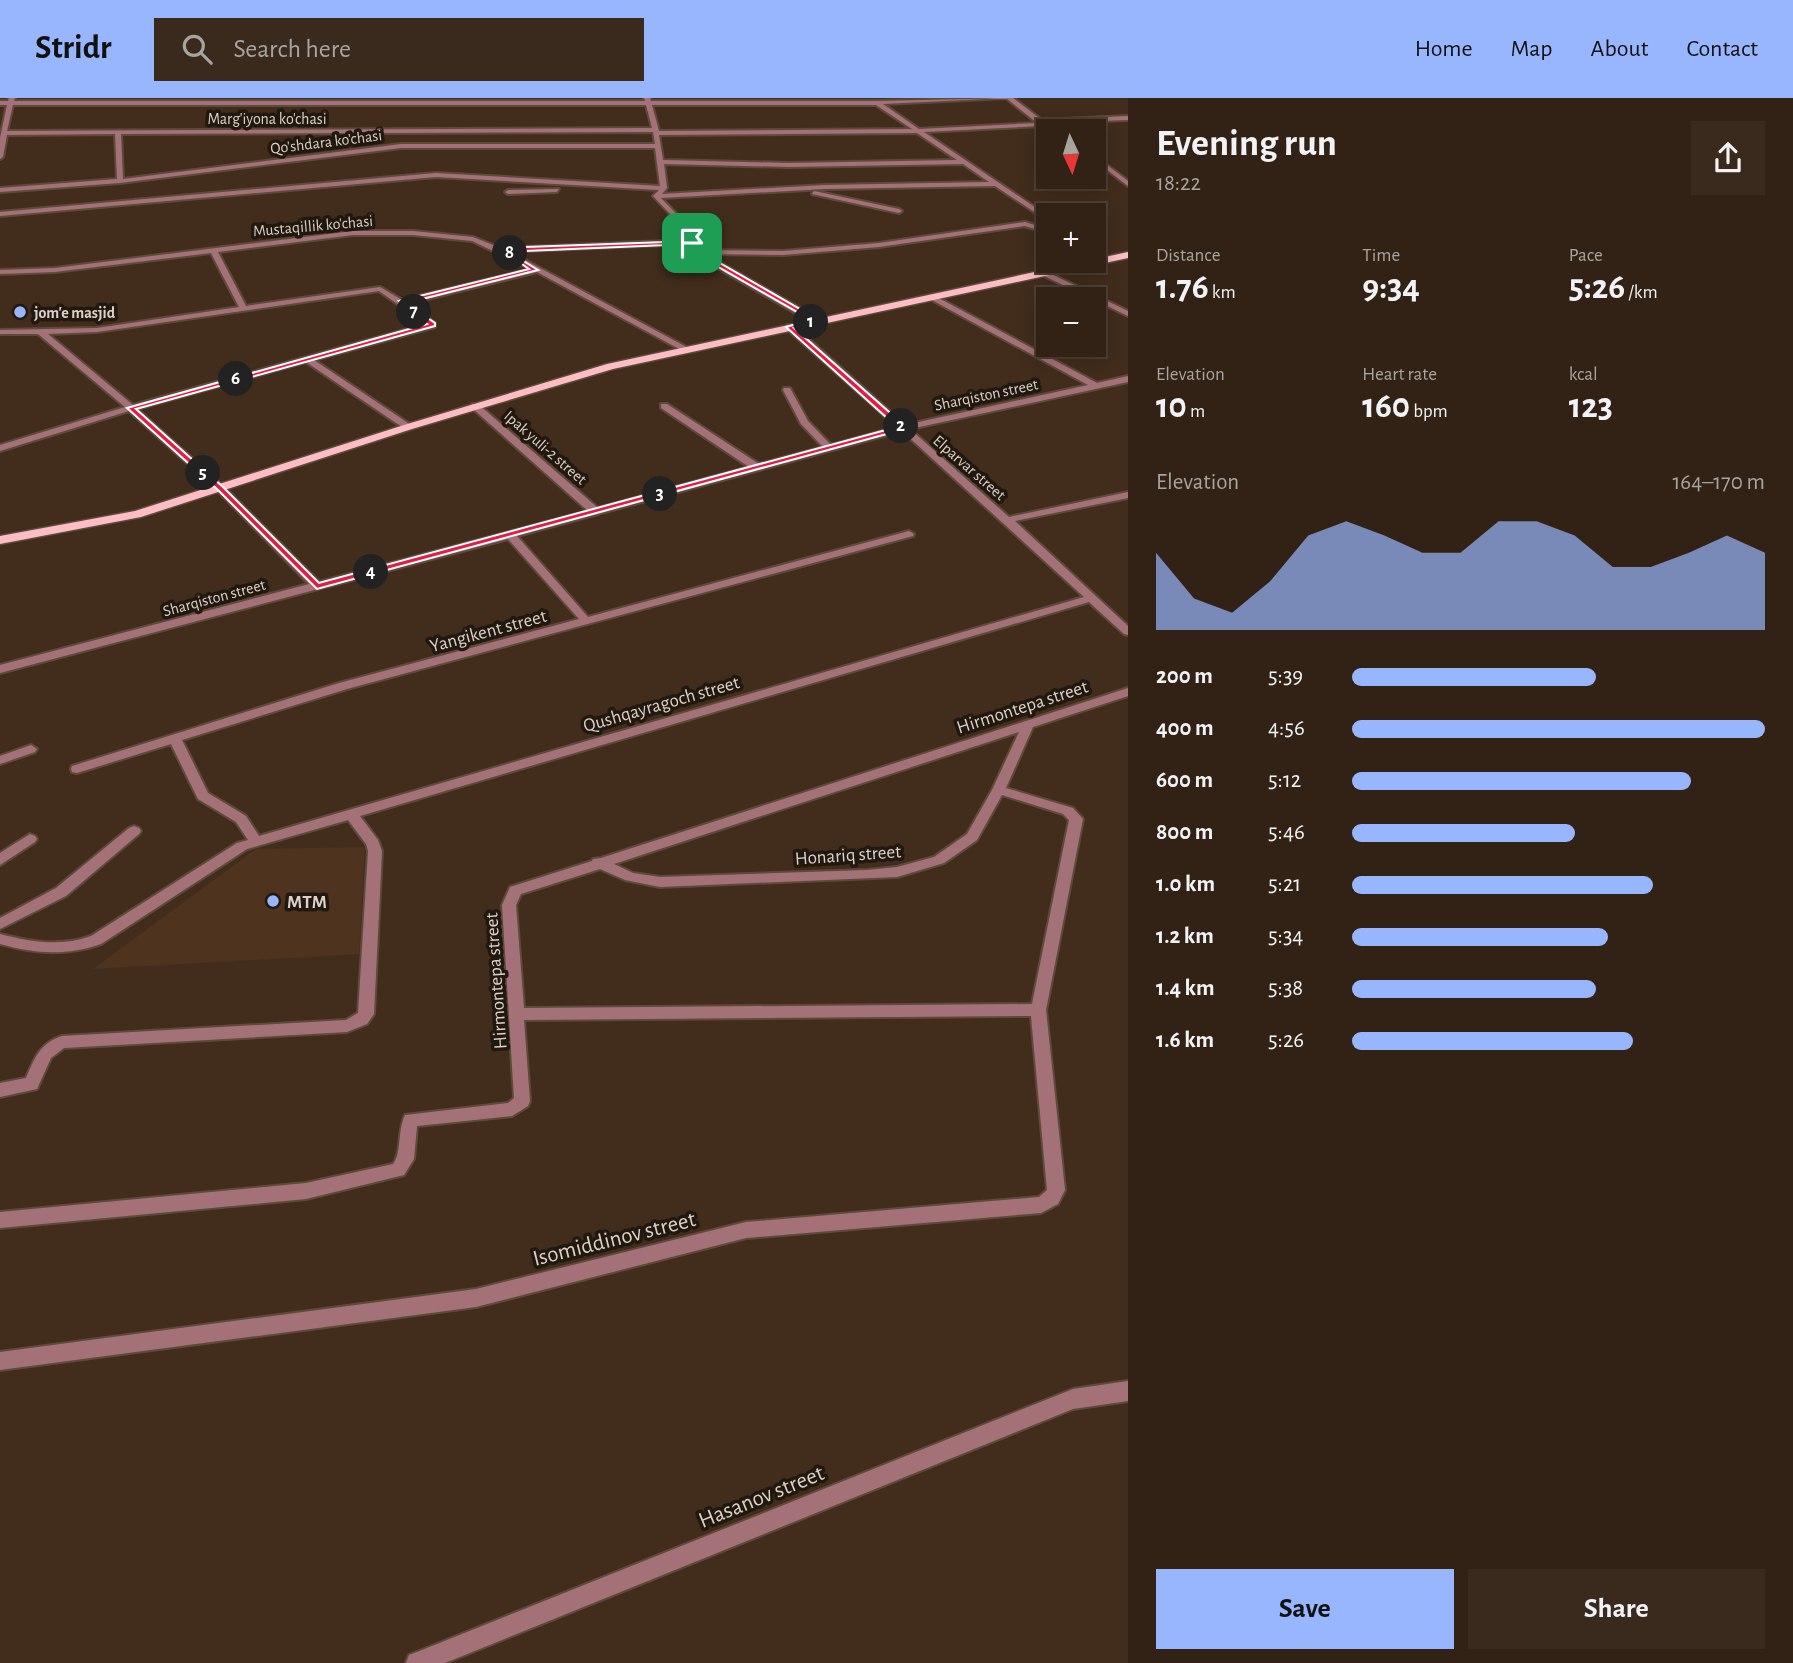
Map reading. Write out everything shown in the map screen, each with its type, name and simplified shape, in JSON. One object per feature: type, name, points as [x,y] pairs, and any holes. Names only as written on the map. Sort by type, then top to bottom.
[{"type":"main road","points":[[1107,259],[1128,255]]},
{"type":"main road","points":[[0,540],[137,514],[475,406],[611,366],[1045,273]]},
{"type":"street","points":[[9,102],[30,98]]},
{"type":"street","points":[[870,98],[1036,211]]},
{"type":"street","points":[[9,102],[877,103],[1007,98],[1036,119]]},
{"type":"street","points":[[648,101],[656,132],[664,188]]},
{"type":"street","points":[[0,158],[9,102]]},
{"type":"street","name":"Marg'iyona ko'chasi","points":[[1106,119],[1128,118]]},
{"type":"street","name":"Marg'iyona ko'chasi","points":[[6,133],[917,131],[1036,123]]},
{"type":"street","points":[[118,132],[120,181]]},
{"type":"street","name":"Qo'shdara ko'chasi","points":[[0,190],[120,181],[401,146],[658,146]]},
{"type":"street","points":[[660,162],[802,165],[962,162]]},
{"type":"street","points":[[1106,167],[1128,184]]},
{"type":"street","points":[[0,214],[436,175],[664,188]]},
{"type":"street","points":[[656,197],[796,189],[996,184]]},
{"type":"street","points":[[508,192],[628,186]]},
{"type":"street","points":[[656,197],[664,188]]},
{"type":"street","points":[[796,189],[899,211]]},
{"type":"street","points":[[656,197],[690,231],[696,252],[816,321]]},
{"type":"street","points":[[696,252],[783,253],[879,245],[1025,224],[1036,227]]},
{"type":"street","name":"Mustaqillik ko'chasi","points":[[0,272],[55,270],[352,233],[413,233],[473,239],[507,253],[686,349]]},
{"type":"street","points":[[507,253],[525,249],[692,243]]},
{"type":"street","points":[[213,250],[244,310]]},
{"type":"street","points":[[401,303],[535,270]]},
{"type":"street","points":[[1045,273],[1128,314]]},
{"type":"street","points":[[0,332],[97,330],[380,289],[432,325],[131,408],[0,448]]},
{"type":"street","points":[[933,297],[1096,386]]},
{"type":"street","name":"Elparvar street","points":[[790,327],[1128,632]]},
{"type":"street","points":[[40,332],[131,408],[220,488],[317,586]]},
{"type":"street","points":[[308,360],[408,427]]},
{"type":"street","name":"Sharqiston street","points":[[0,669],[903,428],[1128,379]]},
{"type":"street","points":[[787,390],[804,422],[830,448]]},
{"type":"street","name":"Ipak yuli-2 street","points":[[475,406],[596,512]]},
{"type":"street","points":[[664,406],[756,467]]},
{"type":"street","points":[[1007,520],[1128,495]]},
{"type":"street","name":"Yangikent street","points":[[78,769],[343,686],[909,534]]},
{"type":"street","points":[[510,535],[587,622]]},
{"type":"street","name":"Qushqayragoch street","points":[[0,939],[32,948],[63,949],[83,946],[249,844],[1091,598]]},
{"type":"street","name":"Hirmontepa street","points":[[0,1220],[306,1191],[398,1170],[406,1160],[407,1130],[411,1120],[519,1106],[522,1094],[509,905],[511,897],[523,886],[1128,692]]},
{"type":"street","name":"Honariq street","points":[[598,862],[630,877],[660,882],[897,872],[939,860],[972,837],[999,790],[1028,726]]},
{"type":"street","points":[[175,739],[203,796],[241,819],[249,844]]},
{"type":"street","points":[[0,760],[31,749]]},
{"type":"street","points":[[516,1014],[1038,1010],[1076,819],[1068,811],[999,790]]},
{"type":"street","points":[[0,1090],[31,1084],[44,1055],[62,1042],[347,1026],[362,1020],[366,1014],[375,851],[373,843],[351,814]]},
{"type":"street","points":[[0,925],[61,892],[134,831]]},
{"type":"street","points":[[0,860],[30,839]]},
{"type":"street","name":"Isomiddinov street","points":[[0,1361],[476,1298],[746,1230],[1041,1205],[1052,1199],[1056,1190],[1038,1010]]},
{"type":"street","name":"Hasanov street","points":[[417,1663],[1073,1399],[1128,1391]]},
{"type":"shaded area","name":"MTM","points":[[365,847],[359,954],[93,969],[256,849]]},
{"type":"place","name":"jom'e masjid","points":[[20,312]]},
{"type":"place","name":"MTM","points":[[273,901]]},
{"type":"route","points":[[692,243],[696,252],[816,321],[790,327],[903,428],[317,586],[220,488],[131,408],[432,325],[401,303],[535,270],[507,253],[525,249],[692,243]]}]
